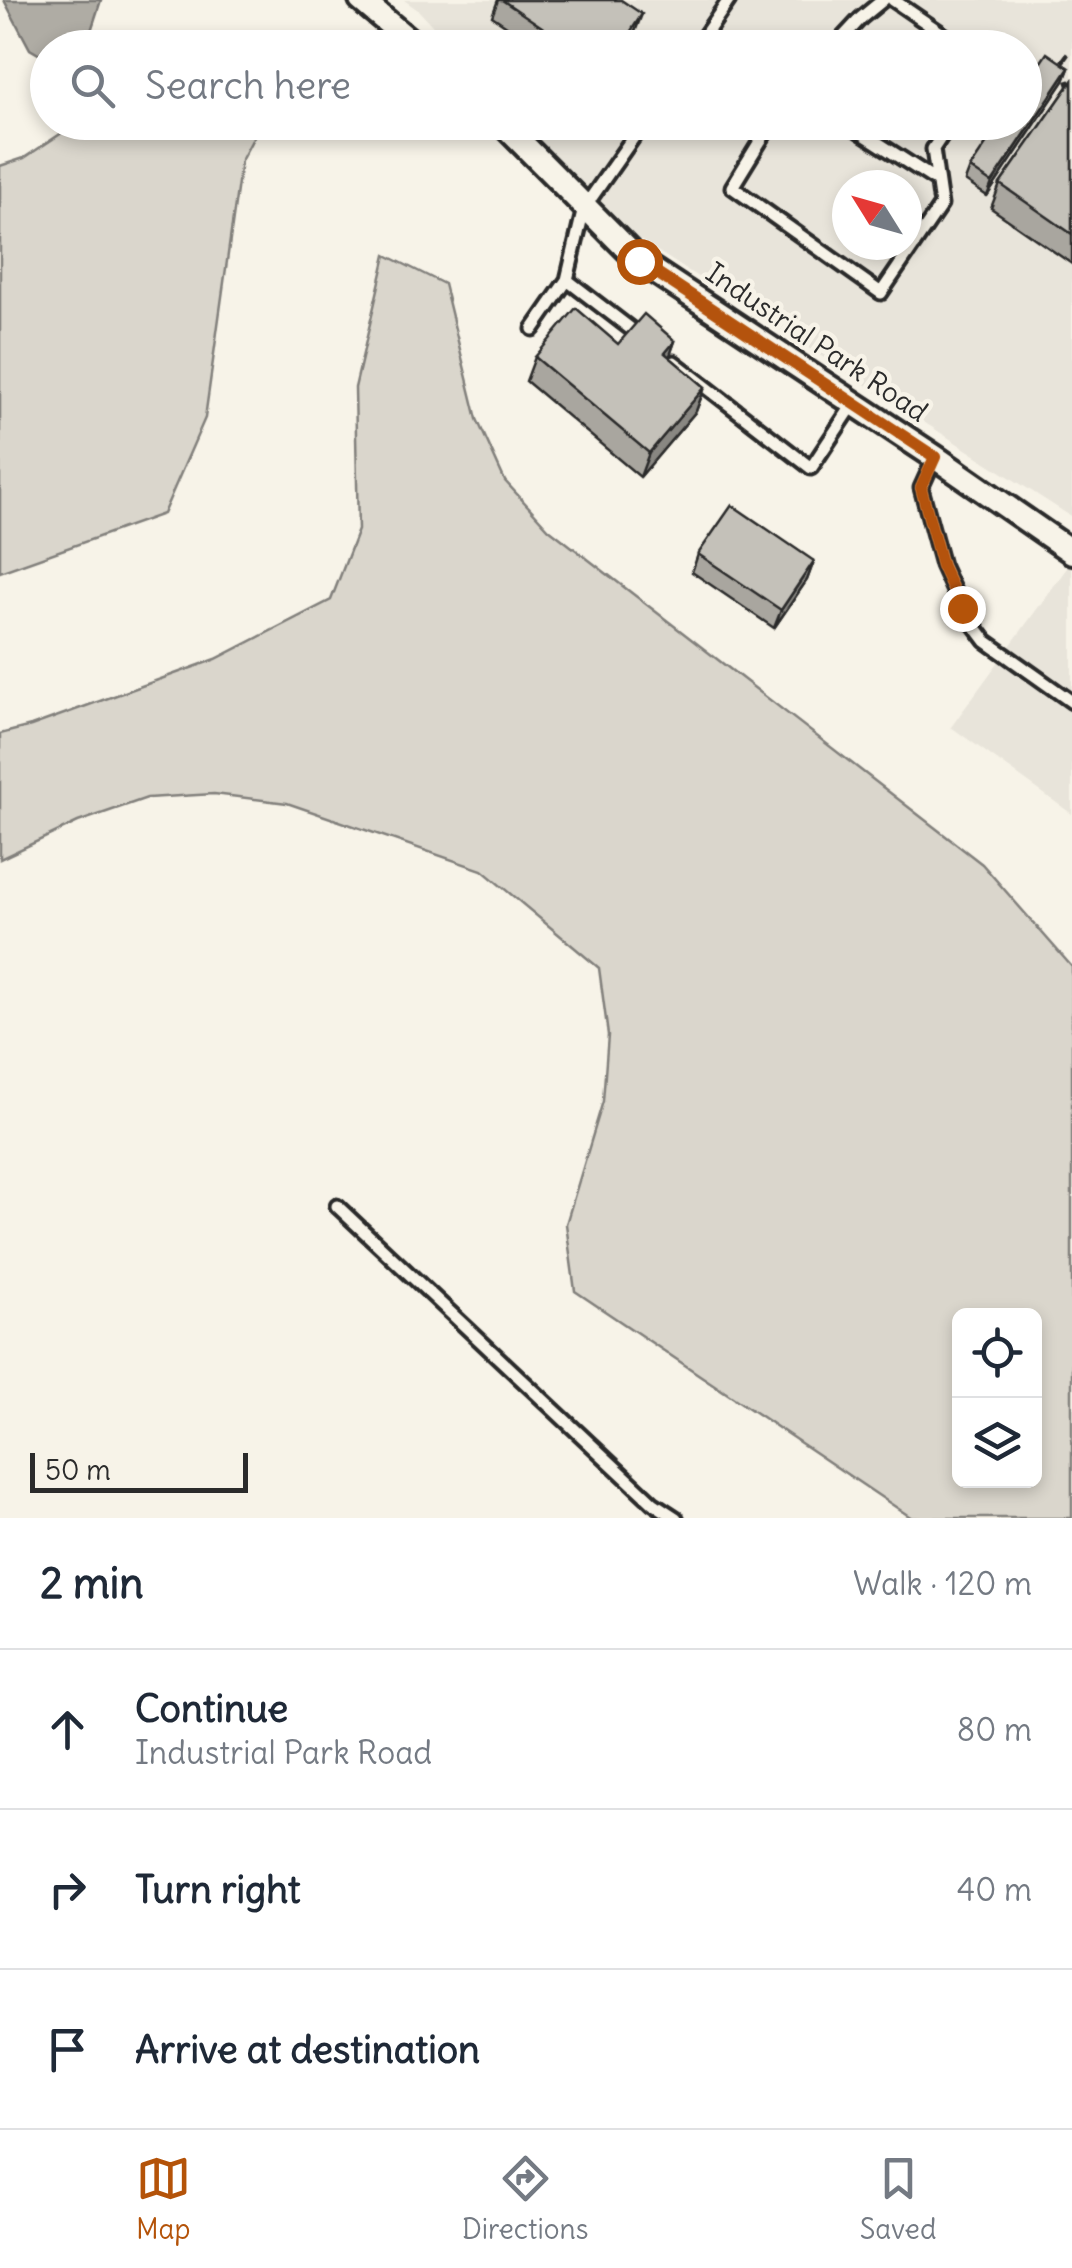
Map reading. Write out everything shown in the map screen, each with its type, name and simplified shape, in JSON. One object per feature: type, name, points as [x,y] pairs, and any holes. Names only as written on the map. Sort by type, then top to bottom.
[{"type":"street","points":[[361,0],[397,30]]},
{"type":"street","name":"Industrial Park Road","points":[[518,140],[639,261],[1072,552]]},
{"type":"lane","points":[[708,30],[729,0]]},
{"type":"lane","points":[[850,30],[884,0]]},
{"type":"lane","points":[[893,0],[937,30]]},
{"type":"lane","points":[[533,329],[567,280],[584,208],[631,140]]},
{"type":"lane","points":[[761,140],[732,187],[881,293],[941,205],[933,150],[940,140]]},
{"type":"lane","points":[[872,140],[937,181]]},
{"type":"lane","points":[[567,280],[644,338]]},
{"type":"lane","points":[[659,350],[812,468],[854,403]]},
{"type":"lane","points":[[935,457],[921,488],[942,566],[962,608],[986,641],[1072,702]]},
{"type":"lane","points":[[337,1206],[653,1503],[676,1518]]},
{"type":"path","points":[[1054,74],[1072,48]]},
{"type":"path","points":[[1062,62],[1072,93]]},
{"type":"shaded area","points":[[4,0],[101,0],[91,30],[30,30],[30,49]]},
{"type":"shaded area","points":[[404,0],[1072,0],[1072,517],[612,222],[537,140],[1042,140],[1042,30],[436,30]]},
{"type":"shaded area","points":[[51,140],[252,140],[241,161],[205,418],[163,514],[0,572],[0,166],[24,158]]},
{"type":"shaded area","points":[[386,255],[444,284],[477,419],[505,481],[549,529],[982,864],[1072,967],[1072,1518],[912,1518],[575,1291],[566,1224],[603,1101],[608,1035],[599,968],[482,870],[287,803],[214,794],[147,798],[78,822],[0,859],[0,734],[216,659],[331,600],[358,530],[355,388]]},
{"type":"shaded area","points":[[1072,561],[1072,814],[951,727]]},
{"type":"building","points":[[502,0],[621,0],[642,14],[632,30],[546,30]]},
{"type":"building","points":[[1047,53],[1069,68],[1042,108],[1042,60]]},
{"type":"building","points":[[1072,81],[1072,234],[1000,184],[1031,140],[1042,140],[1042,124]]},
{"type":"building","points":[[989,140],[1021,140],[992,183],[970,168]]},
{"type":"building","points":[[576,308],[618,344],[644,314],[675,341],[665,353],[705,387],[649,453],[535,357]]},
{"type":"building","points":[[732,505],[814,561],[781,610],[698,554]]},
{"type":"route","points":[[639,261],[935,457],[921,488],[942,566],[962,608]]}]
